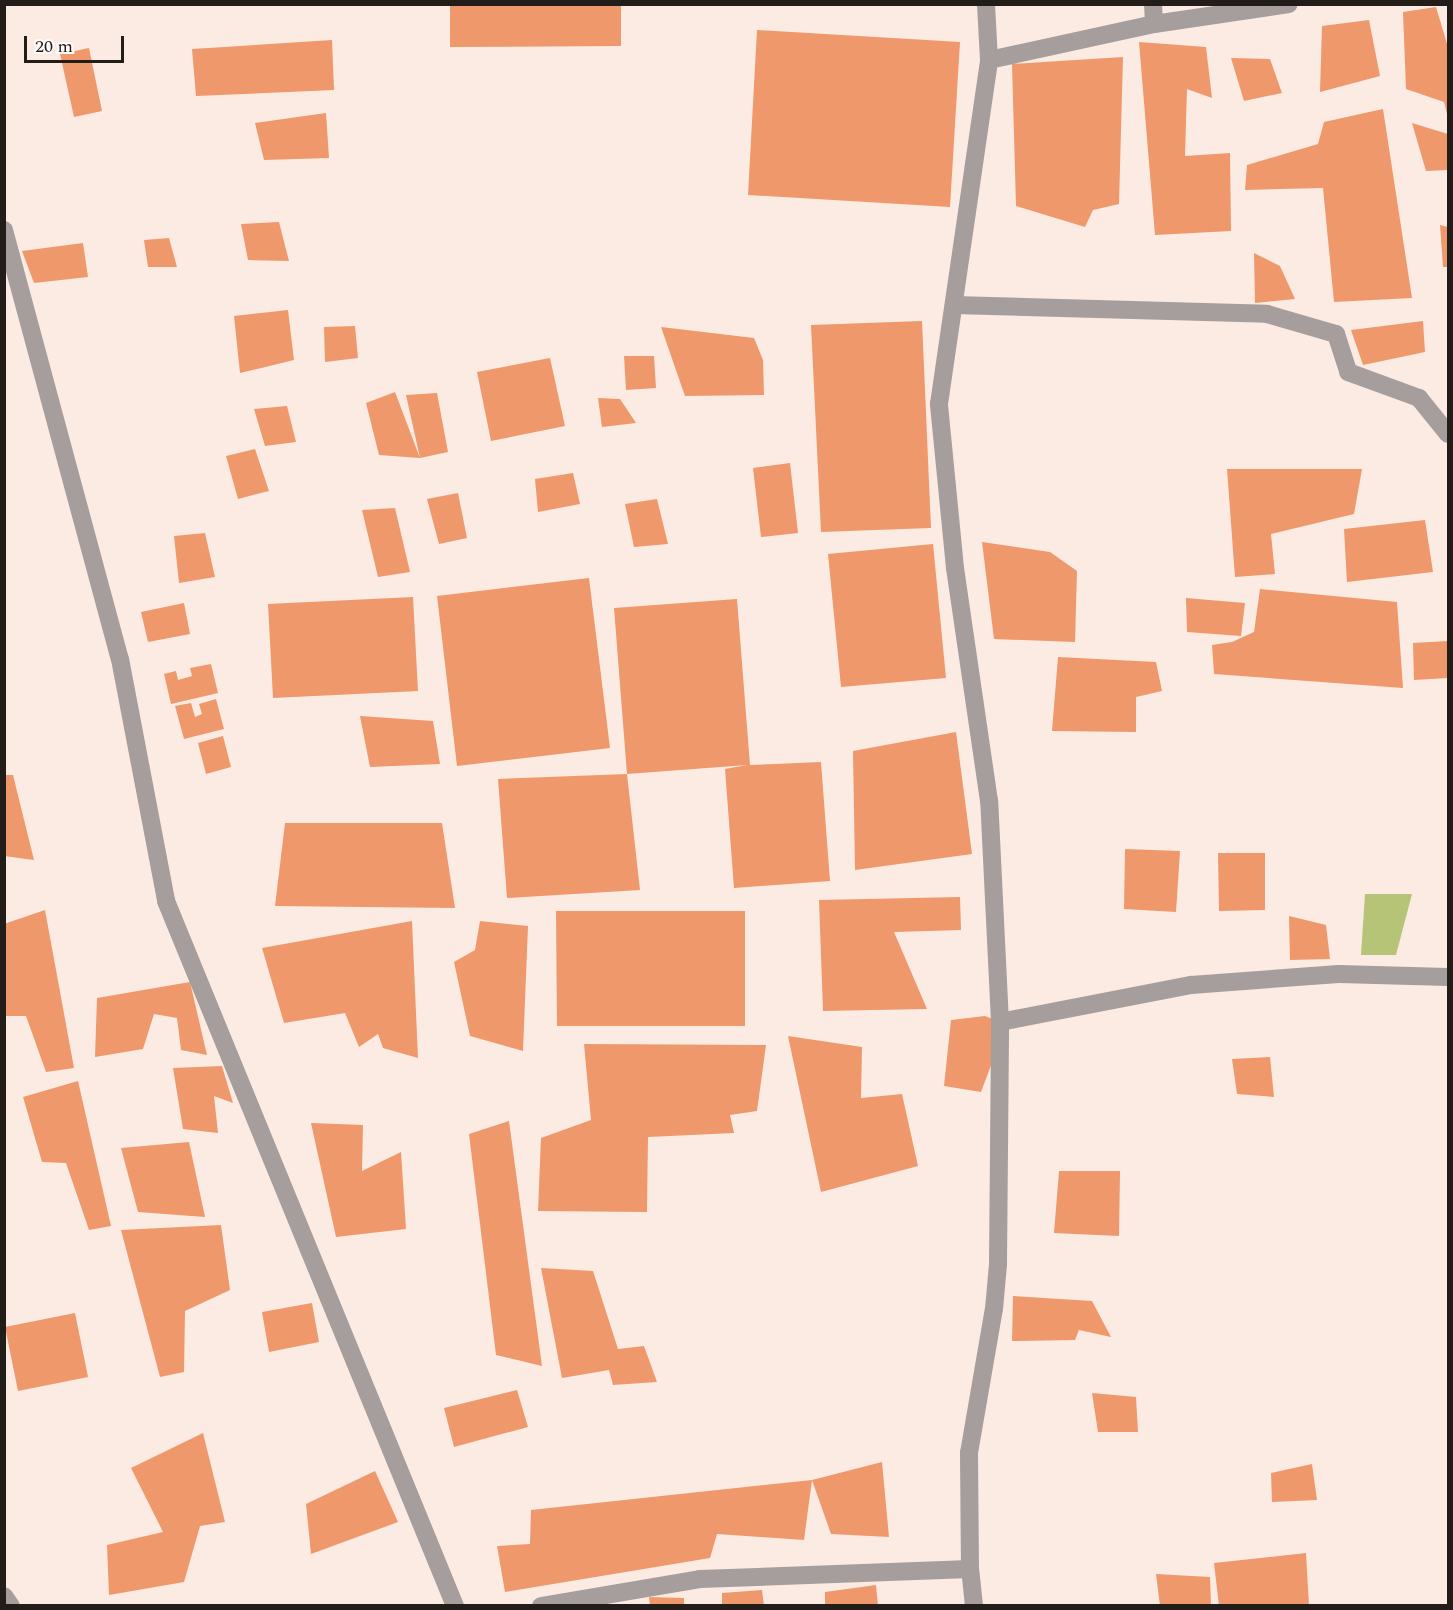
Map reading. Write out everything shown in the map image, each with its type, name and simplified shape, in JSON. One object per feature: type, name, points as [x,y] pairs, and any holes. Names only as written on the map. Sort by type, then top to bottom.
[{"type":"street","points":[[974,1605],[970,1569],[969,1453],[994,1309],[998,1264],[1000,1022],[989,801],[955,568],[939,404],[989,60],[986,4]]},
{"type":"street","points":[[1153,4],[1154,24]]},
{"type":"street","points":[[989,60],[1154,24],[1289,4]]},
{"type":"street","points":[[4,230],[120,660],[166,901],[455,1605]]},
{"type":"street","points":[[954,305],[1268,314],[1336,334],[1348,372],[1419,398],[1449,434]]},
{"type":"street","points":[[1000,1022],[1191,985],[1339,974],[1449,976]]},
{"type":"street","points":[[541,1605],[700,1579],[970,1569]]},
{"type":"street","points":[[4,1596],[11,1605]]},
{"type":"green space","points":[[1365,894],[1412,894],[1396,955],[1361,955]]},
{"type":"building","points":[[450,4],[621,4],[621,46],[450,47]]},
{"type":"building","points":[[1436,7],[1448,47],[1448,118],[1444,102],[1406,89],[1403,12]]},
{"type":"building","points":[[1369,20],[1380,76],[1320,92],[1322,26]]},
{"type":"building","points":[[757,30],[960,42],[950,207],[748,195]]},
{"type":"building","points":[[332,40],[334,90],[196,96],[192,49]]},
{"type":"building","points":[[1139,42],[1206,47],[1212,98],[1187,89],[1185,156],[1230,153],[1231,231],[1155,235]]},
{"type":"building","points":[[89,48],[102,111],[74,117],[60,54]]},
{"type":"building","points":[[1123,57],[1119,204],[1093,210],[1085,227],[1016,206],[1012,64]]},
{"type":"building","points":[[1231,58],[1270,59],[1282,93],[1244,101]]},
{"type":"building","points":[[1383,109],[1412,298],[1334,302],[1323,188],[1245,190],[1247,165],[1318,144],[1324,122]]},
{"type":"building","points":[[326,113],[329,158],[264,160],[255,123]]},
{"type":"building","points":[[1412,123],[1448,134],[1448,170],[1426,171]]},
{"type":"building","points":[[279,222],[289,261],[248,260],[241,224]]},
{"type":"building","points":[[1440,225],[1448,227],[1448,267],[1443,267]]},
{"type":"building","points":[[169,238],[177,267],[148,267],[144,240]]},
{"type":"building","points":[[83,243],[88,277],[34,283],[22,251]]},
{"type":"building","points":[[1254,253],[1280,266],[1295,299],[1255,303]]},
{"type":"building","points":[[288,310],[294,360],[240,373],[234,316]]},
{"type":"building","points":[[922,321],[931,528],[821,532],[811,325]]},
{"type":"building","points":[[1423,321],[1425,352],[1363,365],[1351,330]]},
{"type":"building","points":[[355,326],[358,358],[325,362],[324,327]]},
{"type":"building","points":[[661,327],[754,338],[763,360],[764,395],[685,396]]},
{"type":"building","points":[[624,356],[654,356],[656,388],[626,390]]},
{"type":"building","points":[[550,358],[565,426],[491,441],[477,372]]},
{"type":"building","points":[[395,392],[420,458],[379,455],[366,403]]},
{"type":"building","points":[[437,393],[448,452],[420,458],[406,395]]},
{"type":"building","points":[[598,398],[620,399],[636,423],[602,427]]},
{"type":"building","points":[[287,406],[296,442],[265,446],[254,409]]},
{"type":"building","points":[[255,449],[269,491],[238,499],[226,456]]},
{"type":"building","points":[[790,463],[798,533],[761,537],[753,468]]},
{"type":"building","points":[[1227,469],[1362,469],[1354,514],[1271,534],[1275,574],[1235,577]]},
{"type":"building","points":[[573,473],[580,504],[538,512],[535,479]]},
{"type":"building","points":[[458,493],[467,538],[439,544],[427,499]]},
{"type":"building","points":[[657,499],[668,544],[634,547],[625,504]]},
{"type":"building","points":[[395,508],[410,572],[378,577],[362,510]]},
{"type":"building","points":[[1425,520],[1433,572],[1347,582],[1344,529]]},
{"type":"building","points":[[205,533],[215,577],[179,583],[174,536]]},
{"type":"building","points":[[982,542],[1050,552],[1077,571],[1075,642],[994,639]]},
{"type":"building","points":[[933,544],[946,678],[841,687],[828,554]]},
{"type":"building","points":[[589,578],[610,748],[457,766],[437,596]]},
{"type":"building","points":[[1260,589],[1397,602],[1403,688],[1214,674],[1212,645],[1232,642],[1254,632]]},
{"type":"building","points":[[413,597],[418,691],[273,698],[268,604]]},
{"type":"building","points":[[1186,598],[1245,603],[1241,636],[1187,632]]},
{"type":"building","points":[[737,599],[750,765],[821,762],[830,881],[734,888],[725,769],[747,765],[627,774],[614,608]]},
{"type":"building","points":[[184,603],[190,634],[148,642],[141,612]]},
{"type":"building","points":[[1448,641],[1448,678],[1414,680],[1413,643]]},
{"type":"building","points":[[1058,657],[1156,662],[1162,691],[1136,697],[1136,732],[1052,731]]},
{"type":"building","points":[[211,664],[218,693],[171,704],[164,674],[176,671],[178,680],[192,676],[190,668]]},
{"type":"building","points":[[216,699],[224,729],[184,739],[175,706],[191,703],[195,717],[202,714],[199,704]]},
{"type":"building","points":[[360,716],[433,721],[440,764],[370,767]]},
{"type":"building","points":[[956,732],[972,854],[855,870],[853,751]]},
{"type":"building","points":[[223,736],[231,767],[206,774],[198,743]]},
{"type":"building","points":[[627,774],[640,890],[507,898],[498,779]]},
{"type":"building","points":[[4,775],[13,775],[34,860],[4,856]]},
{"type":"building","points":[[285,823],[442,823],[455,908],[275,906]]},
{"type":"building","points":[[1125,849],[1180,851],[1176,912],[1124,909]]},
{"type":"building","points":[[1218,853],[1265,853],[1265,910],[1219,911]]},
{"type":"building","points":[[960,897],[961,930],[894,932],[927,1009],[823,1011],[819,900]]},
{"type":"building","points":[[45,910],[74,1068],[46,1072],[26,1016],[4,1016],[4,924]]},
{"type":"building","points":[[556,911],[745,911],[745,1026],[557,1026]]},
{"type":"building","points":[[1289,916],[1326,925],[1330,959],[1290,960]]},
{"type":"building","points":[[412,921],[418,1058],[383,1048],[378,1034],[359,1047],[345,1013],[284,1023],[262,948]]},
{"type":"building","points":[[480,921],[528,926],[523,1051],[470,1036],[454,962],[475,950]]},
{"type":"building","points":[[190,982],[207,1055],[181,1050],[177,1018],[154,1014],[143,1049],[95,1057],[97,998]]},
{"type":"building","points":[[985,1016],[1000,1022],[999,1044],[981,1092],[944,1086],[951,1020]]},
{"type":"building","points":[[788,1036],[862,1047],[861,1098],[902,1094],[918,1166],[821,1192]]},
{"type":"building","points":[[584,1044],[766,1045],[757,1111],[730,1115],[734,1133],[648,1137],[647,1212],[538,1211],[541,1138],[591,1120]]},
{"type":"building","points":[[1270,1057],[1274,1097],[1237,1094],[1232,1059]]},
{"type":"building","points":[[222,1066],[233,1103],[214,1096],[218,1133],[183,1129],[173,1068]]},
{"type":"building","points":[[78,1081],[111,1226],[89,1230],[66,1163],[42,1162],[23,1097]]},
{"type":"building","points":[[509,1121],[542,1366],[496,1355],[469,1134]]},
{"type":"building","points":[[311,1123],[363,1125],[362,1171],[401,1152],[406,1229],[336,1237]]},
{"type":"building","points":[[189,1142],[205,1217],[138,1212],[121,1148]]},
{"type":"building","points":[[1059,1171],[1120,1171],[1119,1236],[1054,1233]]},
{"type":"building","points":[[221,1225],[230,1290],[185,1311],[184,1372],[160,1377],[121,1230]]},
{"type":"building","points":[[541,1268],[593,1271],[618,1349],[644,1346],[657,1382],[613,1385],[609,1370],[562,1378]]},
{"type":"building","points":[[1013,1296],[1092,1301],[1111,1337],[1079,1330],[1075,1340],[1012,1341]]},
{"type":"building","points":[[312,1303],[319,1342],[269,1352],[262,1312]]},
{"type":"building","points":[[75,1313],[88,1377],[18,1391],[5,1327]]},
{"type":"building","points":[[517,1390],[528,1427],[454,1447],[444,1408]]},
{"type":"building","points":[[1092,1393],[1136,1397],[1138,1432],[1098,1432]]},
{"type":"building","points":[[203,1433],[225,1522],[200,1526],[184,1582],[109,1595],[107,1545],[163,1532],[131,1468]]},
{"type":"building","points":[[882,1462],[889,1537],[831,1534],[812,1480]]},
{"type":"building","points":[[1312,1464],[1317,1500],[1272,1502],[1271,1473]]},
{"type":"building","points":[[375,1471],[398,1522],[311,1554],[306,1504]]},
{"type":"building","points":[[812,1480],[804,1540],[717,1534],[710,1558],[505,1592],[497,1546],[530,1544],[531,1510]]},
{"type":"building","points":[[1306,1553],[1309,1606],[1219,1606],[1214,1563]]},
{"type":"building","points":[[1156,1574],[1210,1577],[1211,1606],[1160,1606]]},
{"type":"building","points":[[876,1585],[878,1606],[825,1606],[825,1592]]},
{"type":"building","points":[[762,1590],[764,1606],[722,1606],[722,1593]]},
{"type":"building","points":[[649,1597],[684,1598],[684,1606],[650,1606]]}]
